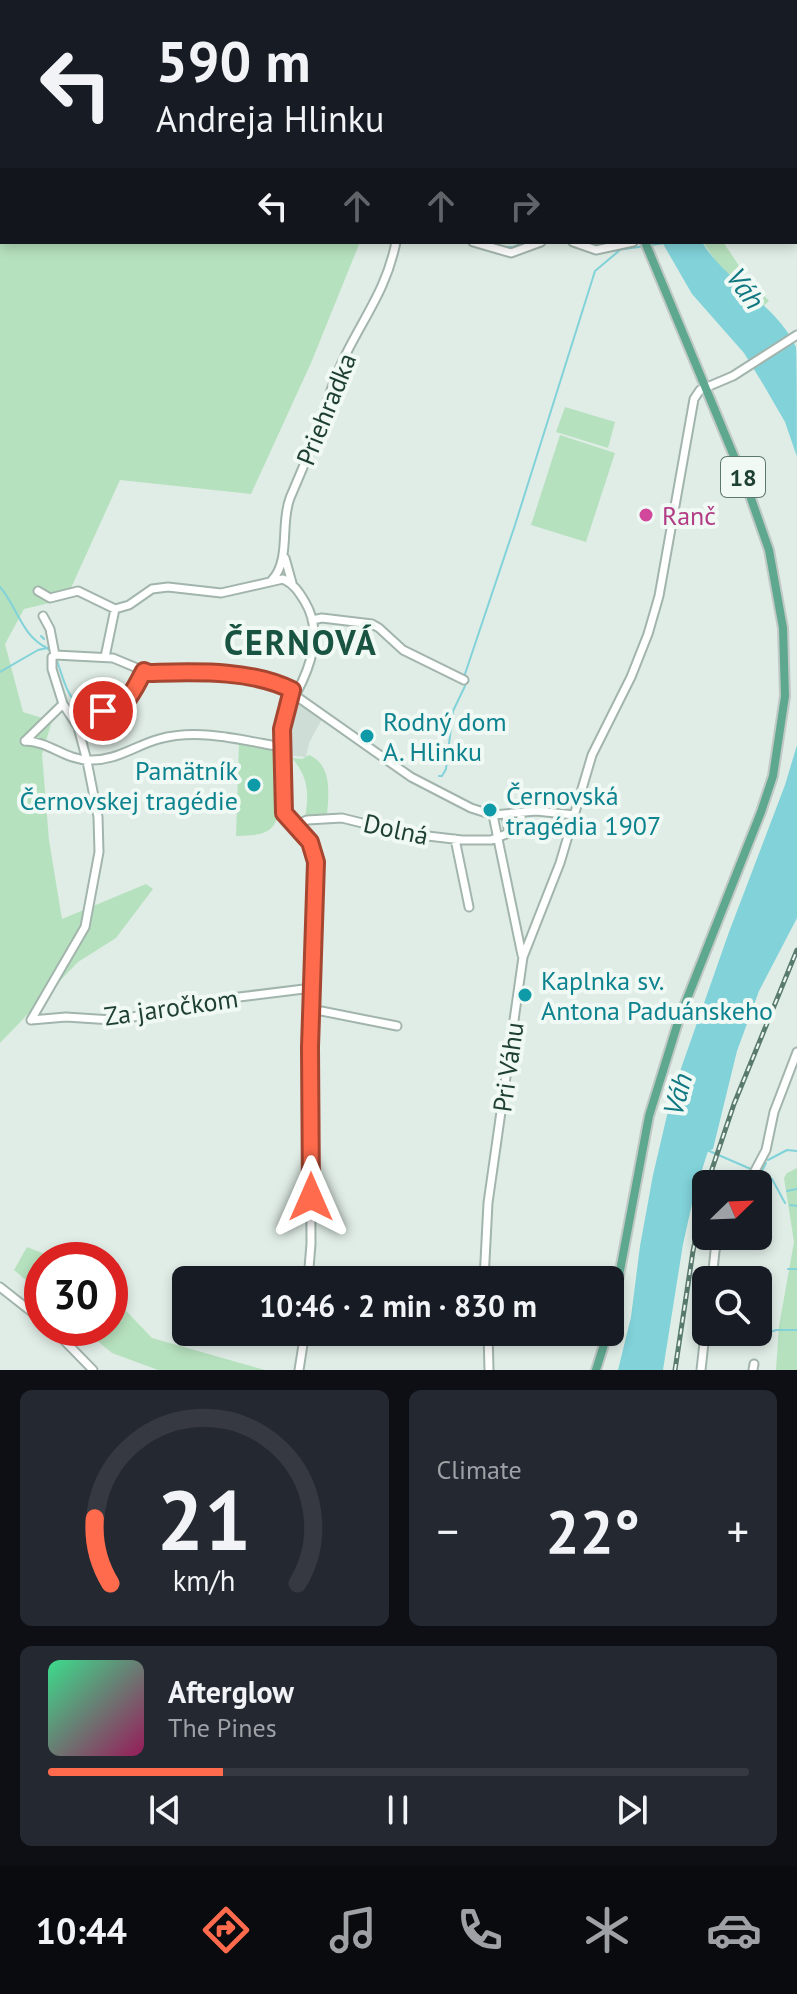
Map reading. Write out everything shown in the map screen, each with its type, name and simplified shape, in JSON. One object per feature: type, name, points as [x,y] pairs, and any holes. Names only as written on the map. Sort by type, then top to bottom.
[{"type":"main road","name":"18","points":[[621,1266],[657,1087],[679,1019],[773,776],[784,713],[786,674],[783,628],[769,550],[748,490],[646,245]]},
{"type":"main road","points":[[596,1370],[604,1346]]},
{"type":"street","name":"Priehradka","points":[[272,580],[278,574],[288,502],[333,382],[388,276],[396,244]]},
{"type":"street","points":[[480,244],[511,253],[536,244]]},
{"type":"street","points":[[579,244],[598,250],[624,244]]},
{"type":"street","points":[[705,387],[748,367],[796,336]]},
{"type":"street","name":"Pri Váhu","points":[[485,1266],[488,1203],[523,957],[560,863],[592,755],[631,677],[648,634],[659,596],[694,399],[705,387]]},
{"type":"street","points":[[283,547],[292,583],[312,620],[312,656],[294,692],[282,729],[281,747],[284,813],[310,842],[316,862],[308,1266]]},
{"type":"street","points":[[38,591],[50,598],[78,591],[115,609],[129,605],[152,589],[168,587],[221,593],[272,580],[283,579],[292,583]]},
{"type":"street","points":[[105,657],[115,609]]},
{"type":"street","points":[[43,616],[50,629],[52,669],[63,704],[78,727],[87,761]]},
{"type":"street","points":[[312,620],[322,618],[372,624],[403,650],[464,680]]},
{"type":"street","points":[[53,656],[105,657],[147,672],[259,678],[294,692],[411,777],[463,805],[493,815],[536,811],[575,815]]},
{"type":"street","points":[[107,712],[121,707],[147,672]]},
{"type":"street","points":[[63,704],[25,741],[36,741],[73,759],[87,761],[110,759],[158,739],[175,736],[218,736],[281,747]]},
{"type":"street","name":"Za jaročkom","points":[[87,761],[98,817],[99,852],[92,897],[85,927],[31,1020],[66,1017],[112,1020],[231,998],[312,988]]},
{"type":"street","points":[[498,838],[521,825],[521,813]]},
{"type":"street","points":[[493,815],[523,957]]},
{"type":"street","points":[[506,815],[509,833]]},
{"type":"street","name":"Dolná","points":[[295,826],[307,820],[342,818],[402,833],[455,839],[498,838]]},
{"type":"street","points":[[455,839],[469,907]]},
{"type":"street","points":[[311,1009],[397,1026]]},
{"type":"street","points":[[755,1170],[766,1150],[774,1112],[797,1052]]},
{"type":"street","points":[[0,1287],[24,1306]]},
{"type":"street","points":[[70,1346],[93,1370]]},
{"type":"street","points":[[299,1370],[303,1346]]},
{"type":"street","points":[[488,1346],[489,1370]]},
{"type":"street","points":[[701,1370],[704,1346]]},
{"type":"shaded area","points":[[292,695],[322,719],[309,743],[306,757],[285,755],[285,728]]},
{"type":"green space","points":[[0,244],[359,244],[311,363],[251,494],[120,480],[66,599],[24,609],[5,644],[23,712],[52,721],[42,754],[49,840],[62,919],[146,884],[153,889],[116,938],[78,962],[0,1043]]},
{"type":"green space","points":[[704,244],[724,244],[744,273],[769,301],[762,307],[727,278]]},
{"type":"green space","points":[[565,407],[615,422],[608,448],[556,432]]},
{"type":"green space","points":[[560,435],[615,453],[586,542],[531,525]]},
{"type":"green space","points":[[239,743],[279,752],[278,816],[271,828],[256,835],[236,836]]},
{"type":"green space","points":[[309,755],[322,765],[325,772],[328,806],[327,815],[305,818],[306,786],[302,772],[292,758],[302,759]]},
{"type":"green space","points":[[797,1168],[797,1370],[776,1370],[779,1326],[794,1242],[784,1178]]},
{"type":"green space","points":[[24,1252],[24,1279],[14,1270]]},
{"type":"green space","points":[[128,1313],[152,1338],[265,1370],[158,1370],[112,1353],[104,1346],[128,1346]]},
{"type":"water","points":[[663,244],[703,244],[787,332],[796,347],[797,457],[785,422],[744,353],[692,294]]},
{"type":"water","name":"Váh","points":[[797,745],[797,918],[759,991],[737,1051],[713,1149],[708,1151],[702,1170],[692,1170],[692,1204],[663,1370],[618,1370],[631,1317],[653,1175],[672,1094]]},
{"type":"waterway","points":[[502,247],[521,244]]},
{"type":"waterway","points":[[651,245],[658,244]]},
{"type":"waterway","points":[[604,252],[645,246]]},
{"type":"waterway","points":[[439,776],[446,769],[453,711],[465,686],[465,674],[595,271],[620,250]]},
{"type":"waterway","points":[[0,587],[25,629],[47,648]]},
{"type":"waterway","points":[[41,636],[44,639]]},
{"type":"waterway","points":[[0,672],[38,650],[47,648],[50,651]]},
{"type":"waterway","points":[[57,661],[73,699],[96,710]]},
{"type":"waterway","points":[[707,1150],[753,1170]]},
{"type":"waterway","points":[[768,1160],[787,1150],[797,1151]]},
{"type":"waterway","points":[[762,1170],[766,1163]]},
{"type":"waterway","points":[[772,1179],[785,1203]]},
{"type":"waterway","points":[[787,1191],[797,1189]]},
{"type":"waterway","points":[[790,1205],[797,1206]]},
{"type":"waterway","points":[[788,1269],[797,1269]]},
{"type":"waterway","points":[[772,1331],[797,1330]]},
{"type":"railway","points":[[712,1170],[734,1104],[797,950]]},
{"type":"railway","points":[[675,1370],[693,1250]]},
{"type":"place","name":"Ranč","points":[[646,515]]},
{"type":"place","name":"Rodný dom A. Hlinku","points":[[367,736]]},
{"type":"place","name":"Pamätník Černovskej tragédie","points":[[254,785]]},
{"type":"place","name":"Černovská tragédia 1907","points":[[490,810]]},
{"type":"place","name":"Kaplnka sv. Antona Paduánskeho","points":[[525,995]]},
{"type":"district","name":"ČERNOVÁ","points":[[301,642]]},
{"type":"route","points":[[103,711],[121,707],[144,671],[259,678],[292,690],[282,729],[284,813],[310,842],[316,862],[310,1047],[311,1197]]}]
